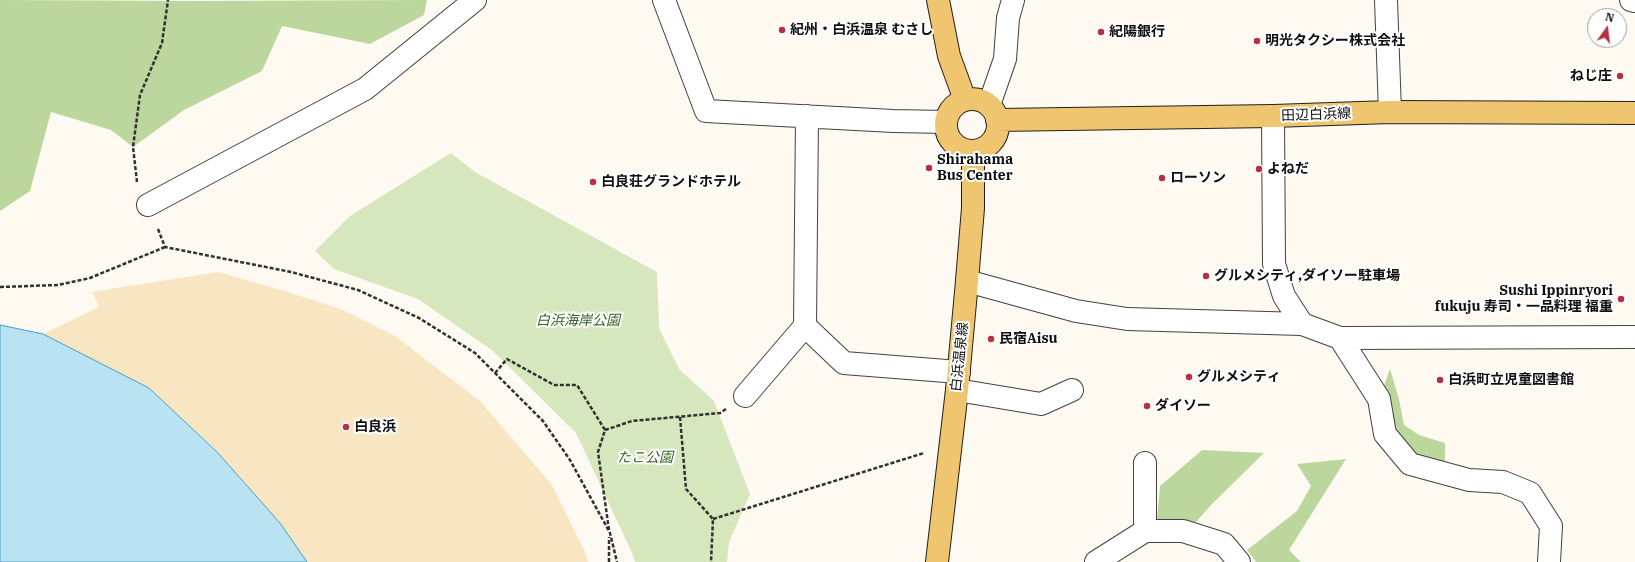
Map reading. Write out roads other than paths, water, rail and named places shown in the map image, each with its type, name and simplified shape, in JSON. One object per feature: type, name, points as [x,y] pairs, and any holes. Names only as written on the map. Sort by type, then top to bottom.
[{"type":"main road","points":[[938,0],[949,56],[965,100]]},
{"type":"main road","points":[[965,100],[982,100],[993,112],[996,135],[992,141],[980,149],[972,151],[958,147],[952,142],[946,129],[946,122],[952,108],[965,100]]},
{"type":"main road","name":"田辺白浜線","points":[[993,112],[1273,116],[1390,112],[1635,112]]},
{"type":"main road","name":"白浜温泉線","points":[[937,562],[968,281],[973,208],[972,151]]},
{"type":"street","points":[[148,205],[365,89],[475,0]]},
{"type":"street","points":[[664,0],[706,111],[946,122]]},
{"type":"street","points":[[993,112],[1005,60],[1008,18],[1014,0]]},
{"type":"street","points":[[1386,0],[1390,112]]},
{"type":"street","points":[[745,396],[805,326],[807,116]]},
{"type":"street","points":[[1273,116],[1274,264],[1284,296],[1302,324]]},
{"type":"street","points":[[968,281],[1076,311],[1127,319],[1302,324],[1340,338],[1635,337]]},
{"type":"street","points":[[805,326],[844,363],[958,381],[1041,404],[1072,390]]},
{"type":"street","points":[[1340,338],[1379,399],[1385,434],[1410,464],[1469,480],[1503,482],[1530,493],[1551,526],[1549,562]]},
{"type":"street","points":[[1145,463],[1145,531]]},
{"type":"street","points":[[1096,562],[1145,531],[1183,531],[1224,544],[1239,562]]},
{"type":"water","points":[[0,325],[43,334],[149,388],[218,453],[280,523],[307,562],[0,562]]},
{"type":"place","name":"紀州・白浜温泉 むさし","points":[[782,30]]},
{"type":"place","name":"紀陽銀行","points":[[1101,32]]},
{"type":"place","name":"明光タクシー株式会社","points":[[1257,41]]},
{"type":"place","name":"ねじ庄","points":[[1620,76]]},
{"type":"place","name":"Shirahama Bus Center","points":[[929,168]]},
{"type":"place","name":"よねだ","points":[[1259,169]]},
{"type":"place","name":"ローソン","points":[[1162,178]]},
{"type":"place","name":"白良荘グランドホテル","points":[[593,182]]},
{"type":"place","name":"グルメシティ,ダイソー駐車場","points":[[1206,276]]},
{"type":"place","name":"Sushi Ippinryori fukuju 寿司・一品料理 福重","points":[[1621,299]]},
{"type":"place","name":"民宿Aisu","points":[[991,339]]},
{"type":"place","name":"グルメシティ","points":[[1189,377]]},
{"type":"place","name":"白浜町立児童図書館","points":[[1440,380]]},
{"type":"place","name":"ダイソー","points":[[1147,406]]},
{"type":"place","name":"白良浜","points":[[346,427]]},
{"type":"park label","name":"白浜海岸公園","points":[[578,321]]},
{"type":"park label","name":"たこ公園","points":[[645,458]]}]
